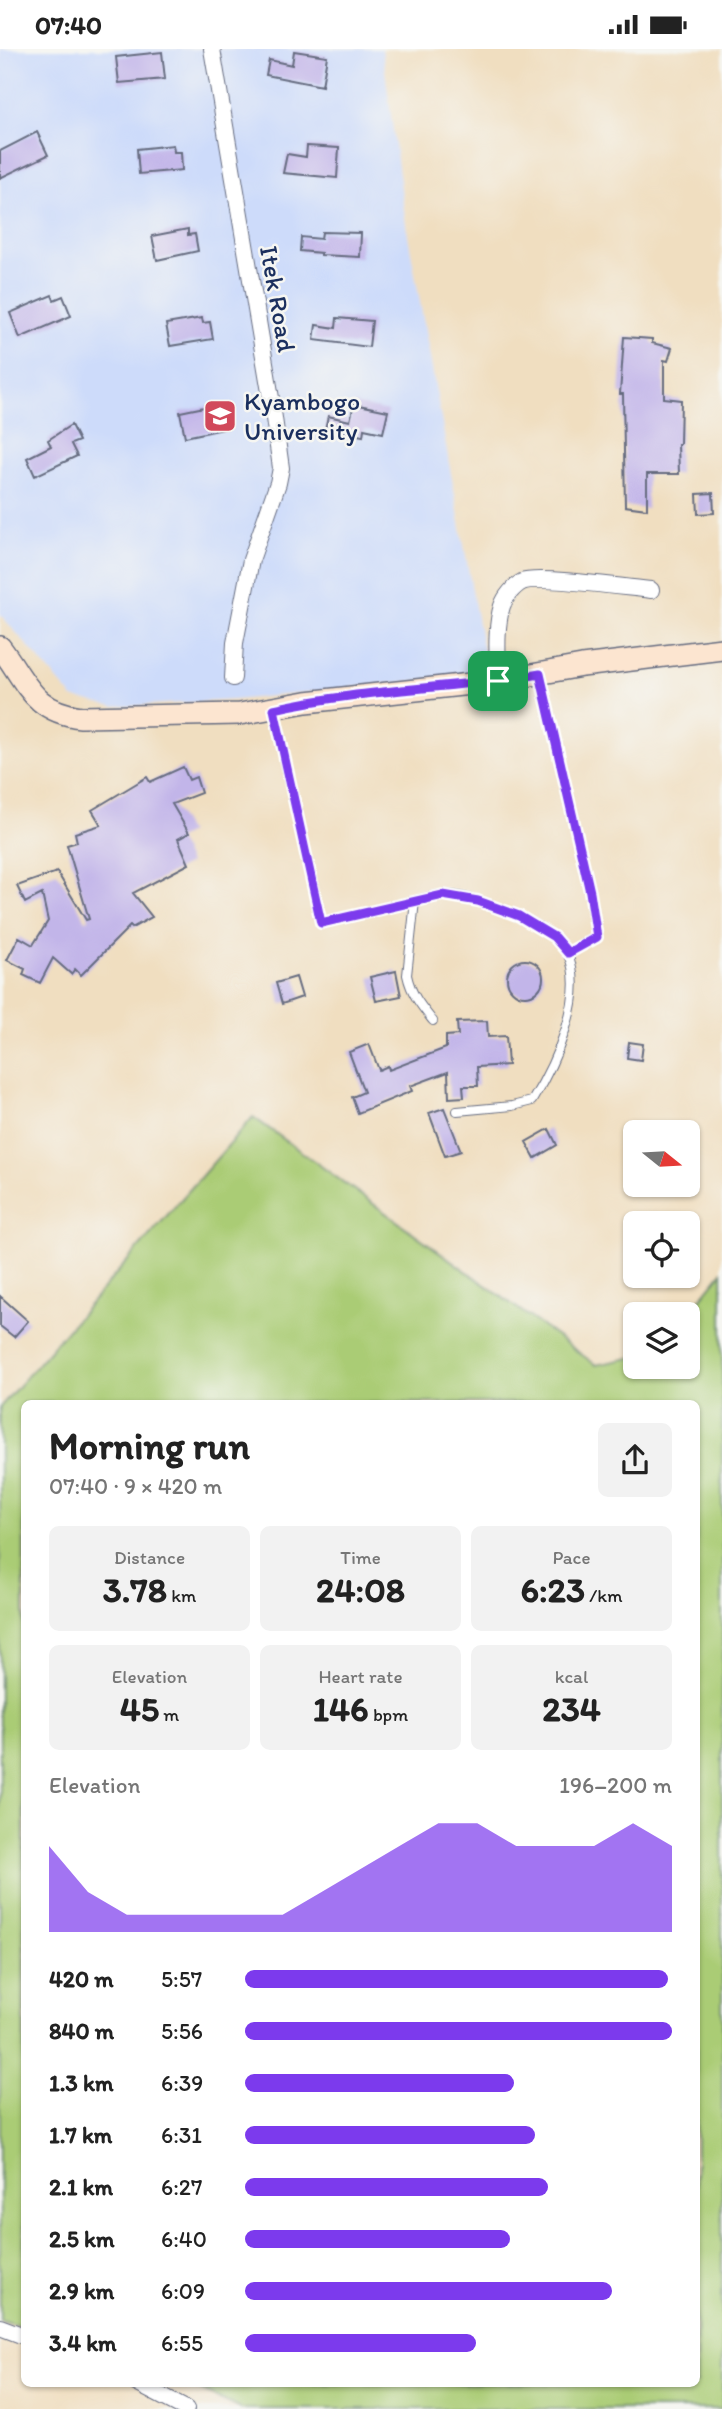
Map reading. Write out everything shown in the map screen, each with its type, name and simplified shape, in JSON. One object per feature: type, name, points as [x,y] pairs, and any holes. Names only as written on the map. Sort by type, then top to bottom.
[{"type":"street","name":"Itek Road","points":[[212,49],[281,468],[251,560],[235,643],[233,678]]},
{"type":"street","points":[[498,681],[502,606],[512,589],[524,581],[543,580],[650,590]]},
{"type":"street","points":[[0,647],[35,696],[47,708],[65,715],[81,717],[240,713],[306,702],[498,681],[722,649]]},
{"type":"street","points":[[0,2327],[21,2335]]},
{"type":"street","points":[[144,2387],[186,2409]]},
{"type":"lane","points":[[540,674],[590,892],[597,937],[568,953]]},
{"type":"lane","points":[[274,709],[321,923],[443,895],[478,901],[519,916],[554,937],[568,953],[574,976],[573,1003],[564,1033],[532,1101],[457,1111]]},
{"type":"lane","points":[[415,901],[407,975],[409,986],[418,1003],[433,1021]]},
{"type":"shaded area","name":"Kyambogo University","points":[[0,49],[382,49],[405,219],[487,673],[235,700],[114,707],[73,698],[0,614]]},
{"type":"green space","points":[[253,1117],[596,1365],[623,1359],[623,1379],[700,1379],[700,1302],[698,1302],[722,1272],[722,2409],[241,2409],[194,2387],[700,2387],[700,1400],[21,1400],[21,2326],[0,2321],[0,1407]]},
{"type":"building","points":[[294,51],[327,56],[322,86],[266,75],[269,60],[292,65]]},
{"type":"building","points":[[162,52],[165,79],[119,83],[116,57]]},
{"type":"building","points":[[37,132],[48,155],[0,178],[0,151]]},
{"type":"building","points":[[173,145],[174,152],[181,152],[182,170],[139,174],[137,149]]},
{"type":"building","points":[[307,146],[339,148],[337,178],[283,173],[287,154],[306,157]]},
{"type":"building","points":[[188,229],[188,235],[195,234],[198,251],[157,260],[152,236]]},
{"type":"building","points":[[322,232],[361,233],[360,257],[300,251],[301,237],[321,239]]},
{"type":"building","points":[[52,295],[54,300],[63,296],[71,316],[20,338],[10,313]]},
{"type":"building","points":[[202,318],[203,323],[210,322],[213,339],[170,346],[166,324]]},
{"type":"building","points":[[337,318],[372,321],[369,347],[314,340],[316,325],[336,328]]},
{"type":"building","points":[[624,337],[652,339],[652,343],[672,348],[668,361],[664,360],[664,398],[681,400],[679,474],[647,474],[647,509],[625,506],[623,394],[620,394]]},
{"type":"building","points":[[219,404],[220,412],[225,411],[228,428],[185,437],[180,412]]},
{"type":"building","points":[[354,404],[388,411],[383,433],[364,429],[363,436],[325,429],[328,416],[350,421]]},
{"type":"building","points":[[71,425],[79,441],[71,444],[77,456],[35,476],[27,458],[51,446],[48,440]]},
{"type":"building","points":[[713,493],[714,513],[698,514],[697,494]]},
{"type":"building","points":[[183,767],[189,780],[196,777],[201,793],[172,804],[189,833],[178,839],[189,864],[133,893],[152,917],[132,928],[130,926],[81,975],[75,969],[71,974],[53,958],[40,983],[23,975],[25,969],[7,960],[19,937],[33,945],[48,921],[42,894],[25,903],[17,886],[57,872],[86,920],[89,919],[67,845],[77,842],[75,833],[101,825],[92,810],[147,777],[150,782]]},
{"type":"building","points":[[525,960],[537,966],[543,978],[537,990],[525,996],[513,990],[507,978],[513,966]]},
{"type":"building","points":[[396,971],[401,996],[376,1001],[370,977]]},
{"type":"building","points":[[296,977],[302,997],[282,1004],[276,983]]},
{"type":"building","points":[[487,1021],[488,1037],[506,1036],[508,1065],[477,1067],[478,1086],[463,1086],[464,1097],[449,1098],[448,1072],[410,1086],[412,1091],[358,1113],[352,1097],[364,1092],[349,1052],[369,1044],[379,1070],[388,1066],[389,1070],[446,1048],[446,1036],[458,1035],[457,1022]]},
{"type":"building","points":[[629,1042],[643,1044],[641,1060],[627,1058]]},
{"type":"building","points":[[444,1108],[461,1151],[445,1156],[429,1113]]},
{"type":"building","points":[[549,1129],[557,1145],[535,1158],[526,1142]]},
{"type":"building","points":[[0,1296],[28,1321],[14,1337],[0,1326]]},
{"type":"place","name":"Kyambogo University","points":[[220,416]]},
{"type":"route","points":[[540,674],[590,892],[597,937],[568,953],[554,937],[519,916],[478,901],[443,895],[321,923],[274,709],[306,702],[498,681],[540,674]]}]
